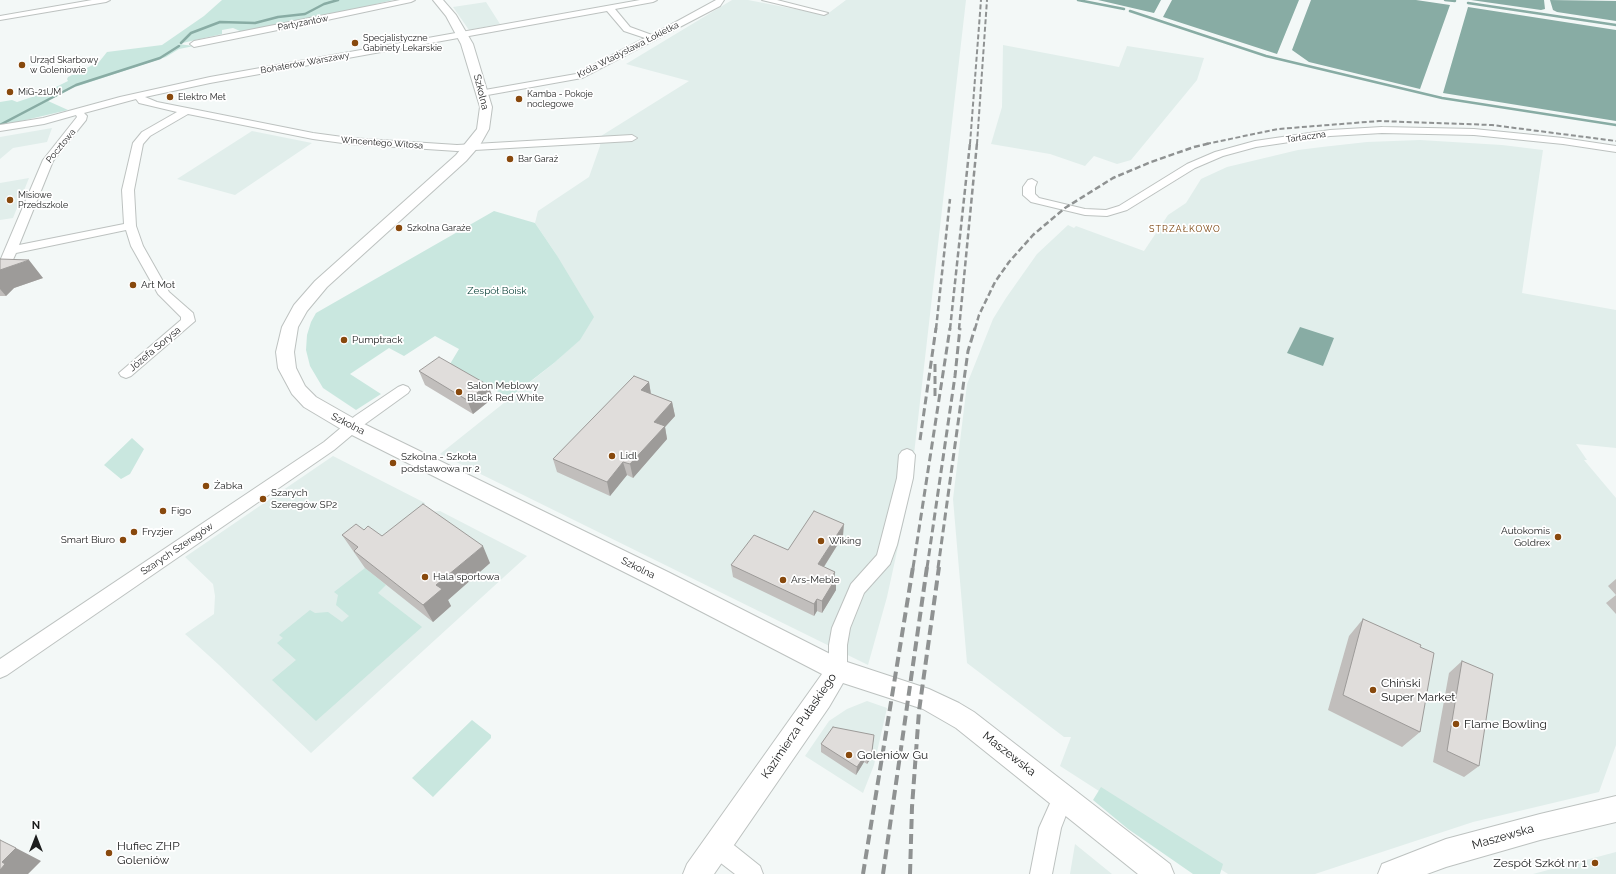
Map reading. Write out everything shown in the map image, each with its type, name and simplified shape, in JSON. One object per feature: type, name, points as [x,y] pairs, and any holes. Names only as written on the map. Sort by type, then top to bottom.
[{"type":"street","points":[[0,18],[106,0]]},
{"type":"street","name":"Partyzantów","points":[[194,44],[411,0]]},
{"type":"street","name":"Szkolna","points":[[438,0],[451,15],[463,34],[486,107],[483,129],[472,147],[321,284],[308,298],[294,318],[287,337],[285,352],[286,368],[291,379],[310,402],[353,427],[660,579],[838,670]]},
{"type":"street","name":"Bohaterów Warszawy","points":[[3,128],[44,121],[139,96],[210,80],[653,0]]},
{"type":"street","name":"Króla Władysława Łokietka","points":[[482,93],[579,76],[717,4],[720,0]]},
{"type":"street","points":[[766,0],[824,13]]},
{"type":"street","points":[[609,8],[627,29],[653,38]]},
{"type":"street","name":"Wincentego Witosa","points":[[139,96],[142,101],[147,103],[338,140],[472,147],[632,138]]},
{"type":"street","name":"Józefa Sorysa","points":[[126,373],[188,321],[188,316],[164,294],[138,246],[130,226],[128,190],[138,143],[146,134],[186,111]]},
{"type":"street","name":"Pocztowa","points":[[0,269],[7,261],[48,160],[82,120],[82,116],[78,112]]},
{"type":"street","name":"Tartaczna","points":[[1032,182],[1029,187],[1029,195],[1035,200],[1085,212],[1107,213],[1123,208],[1148,191],[1191,166],[1219,154],[1255,144],[1324,134],[1382,130],[1474,132],[1563,141],[1616,149]]},
{"type":"street","points":[[10,251],[130,226]]},
{"type":"street","name":"Szarych Szeregów","points":[[0,669],[329,446],[404,390]]},
{"type":"street","name":"Kazimierza Pułaskiego","points":[[697,874],[820,699],[838,670],[838,645],[841,628],[854,596],[857,589],[884,559],[889,545],[905,478],[907,455]]},
{"type":"street","name":"Maszewska","points":[[838,670],[929,700],[965,720],[1160,874]]},
{"type":"street","points":[[1041,874],[1050,828],[1063,797]]},
{"type":"street","name":"Maszewska","points":[[1392,874],[1446,853],[1540,827],[1616,809]]},
{"type":"street","points":[[717,846],[752,874]]},
{"type":"shaded area","points":[[732,0],[748,0],[826,15],[846,0],[966,0],[913,463],[912,483],[887,597],[868,665],[440,454],[554,363],[579,340],[556,254],[535,223],[538,211],[589,177],[600,146],[601,136],[689,81],[626,64]]},
{"type":"shaded area","points":[[1098,0],[1161,0],[1154,13]]},
{"type":"shaded area","points":[[1172,0],[1299,0],[1277,54],[1163,17]]},
{"type":"shaded area","points":[[1311,0],[1416,0],[1450,5],[1420,89],[1309,62],[1292,50]]},
{"type":"shaded area","points":[[1471,0],[1544,0],[1545,9],[1541,10]]},
{"type":"shaded area","points":[[1550,0],[1616,1],[1616,21],[1557,12],[1553,10]]},
{"type":"shaded area","points":[[486,2],[500,24],[469,30],[453,7]]},
{"type":"shaded area","points":[[1468,7],[1616,30],[1616,121],[1443,93]]},
{"type":"shaded area","points":[[1003,45],[1119,67],[1127,46],[1204,58],[1197,80],[1131,160],[1117,164],[1094,156],[1085,166],[1050,154],[991,144],[1002,107]]},
{"type":"shaded area","points":[[52,128],[47,142],[13,148],[0,159],[0,137]]},
{"type":"shaded area","points":[[252,131],[312,143],[235,195],[177,179]]},
{"type":"shaded area","points":[[1420,140],[1502,145],[1543,150],[1522,293],[1616,310],[1616,448],[1576,444],[1587,460],[1584,460],[1616,498],[1616,745],[1599,792],[1473,822],[1315,874],[1228,874],[1060,766],[1071,737],[1064,737],[967,663],[953,499],[967,384],[993,319],[1006,298],[1037,254],[1068,225],[1074,228],[1076,226],[1144,251],[1168,215],[1186,203],[1201,179],[1227,167],[1298,150],[1367,142]]},
{"type":"shaded area","name":"Misiowe Przedszkole","points":[[29,178],[13,218],[0,220],[0,183]]},
{"type":"shaded area","points":[[1300,327],[1334,338],[1323,366],[1287,353]]},
{"type":"shaded area","points":[[333,456],[425,503],[425,508],[432,512],[440,511],[527,556],[311,753],[185,634],[214,614],[215,596],[213,584],[185,557]]},
{"type":"shaded area","points":[[867,701],[887,708],[874,765],[863,793],[805,756],[829,721],[847,709]]},
{"type":"shaded area","points":[[1075,844],[1112,874],[1070,874]]},
{"type":"shaded area","name":"Zespół Szkół nr 1","points":[[1616,852],[1616,874],[1533,874]]},
{"type":"green space","points":[[222,0],[393,0],[376,4],[377,6],[248,31],[240,31],[233,28],[222,30],[222,34],[178,44],[194,46],[179,49],[166,57],[72,88],[48,101],[68,110],[0,126],[0,102],[12,100],[17,102],[44,93],[68,81],[68,77],[99,62],[107,52],[162,45],[204,16]]},
{"type":"green space","name":"Zespół Boisk","points":[[494,211],[535,223],[556,254],[594,317],[580,340],[554,363],[509,398],[450,364],[459,349],[435,336],[404,356],[389,348],[350,374],[381,394],[356,410],[323,388],[310,366],[306,350],[307,335],[311,322],[316,313]]},
{"type":"green space","points":[[132,438],[144,449],[130,474],[121,479],[104,465]]},
{"type":"green space","points":[[365,568],[386,585],[378,593],[422,627],[316,721],[272,680],[296,660],[277,643],[283,638],[279,635],[310,610],[315,613],[328,612],[342,622],[349,616],[336,605],[338,595],[334,592]]},
{"type":"green space","points":[[472,720],[491,735],[491,738],[433,797],[412,778]]},
{"type":"green space","points":[[1101,787],[1223,864],[1220,874],[1193,874],[1128,829],[1093,800]]},
{"type":"building","points":[[0,259],[29,260],[0,270]]},
{"type":"building","points":[[439,357],[488,385],[467,400],[419,371]]},
{"type":"building","name":"Lidl","points":[[634,376],[649,382],[641,390],[672,402],[654,422],[665,426],[630,464],[623,462],[607,482],[553,459]]},
{"type":"building","name":"Hala sportowa","points":[[423,504],[483,546],[436,585],[442,589],[423,605],[354,551],[358,547],[342,535],[356,524],[364,530],[368,526],[382,536]]},
{"type":"building","points":[[814,511],[844,524],[818,564],[835,572],[832,576],[836,578],[822,601],[817,599],[814,604],[731,565],[754,535],[788,550]]},
{"type":"building","name":"Chiński Super Market","points":[[1363,619],[1421,645],[1420,647],[1434,653],[1420,732],[1343,695]]},
{"type":"building","points":[[1462,661],[1493,674],[1479,766],[1447,751]]},
{"type":"building","name":"Goleniów Gu","points":[[833,727],[874,735],[872,751],[868,757],[865,755],[857,767],[821,744]]},
{"type":"building","points":[[0,840],[16,848],[2,862],[5,864],[0,870]]},
{"type":"waterway","points":[[181,43],[191,33],[220,22],[255,23],[278,17],[305,14],[324,4],[338,0]]},
{"type":"waterway","points":[[1078,0],[1124,9]]},
{"type":"waterway","points":[[1445,0],[1455,1]]},
{"type":"waterway","points":[[1468,3],[1616,25]]},
{"type":"waterway","points":[[1130,11],[1266,56],[1442,98],[1616,125]]},
{"type":"waterway","points":[[0,125],[76,85],[160,58],[179,46]]},
{"type":"railway","points":[[970,144],[981,0]]},
{"type":"railway","points":[[977,144],[987,0]]},
{"type":"railway","points":[[1206,144],[1278,129],[1379,121],[1492,125],[1616,141]]},
{"type":"railway","points":[[950,329],[970,143]]},
{"type":"railway","points":[[959,329],[977,143]]},
{"type":"railway","points":[[975,329],[979,315],[995,282],[1009,262],[1033,235],[1065,208],[1113,178],[1151,162],[1194,147],[1211,143]]},
{"type":"railway","points":[[936,329],[950,199]]},
{"type":"railway","points":[[920,440],[936,328]]},
{"type":"railway","points":[[913,568],[950,328]]},
{"type":"railway","points":[[927,568],[955,376],[960,328]]},
{"type":"railway","points":[[938,568],[968,351],[975,328]]},
{"type":"railway","points":[[935,364],[935,398]]},
{"type":"railway","points":[[863,874],[913,567]]},
{"type":"railway","points":[[883,874],[927,567]]},
{"type":"railway","points":[[910,874],[912,807],[919,711],[939,567]]},
{"type":"place","name":"Specjalistyczne Gabinety Lekarskie","points":[[355,43]]},
{"type":"place","name":"Urząd Skarbowy w Goleniowie","points":[[22,65]]},
{"type":"place","name":"MiG-21UM","points":[[10,92]]},
{"type":"place","name":"Elektro Met","points":[[170,97]]},
{"type":"place","name":"Kamba - Pokoje noclegowe","points":[[519,99]]},
{"type":"place","name":"Bar Garaż","points":[[510,159]]},
{"type":"place","name":"Misiowe Przedszkole","points":[[10,200]]},
{"type":"place","name":"Szkolna Garaże","points":[[399,228]]},
{"type":"place","name":"Art Mot","points":[[133,285]]},
{"type":"place","name":"Pumptrack","points":[[344,340]]},
{"type":"place","name":"Salon Meblowy Black Red White","points":[[459,392]]},
{"type":"place","name":"Lidl","points":[[612,456]]},
{"type":"place","name":"Szkolna - Szkoła podstawowa nr 2","points":[[393,463]]},
{"type":"place","name":"Żabka","points":[[206,486]]},
{"type":"place","name":"Szarych Szeregów SP2","points":[[263,499]]},
{"type":"place","name":"Figo","points":[[163,511]]},
{"type":"place","name":"Fryzjer","points":[[134,532]]},
{"type":"place","name":"Autokomis Goldrex","points":[[1558,537]]},
{"type":"place","name":"Smart Biuro","points":[[123,540]]},
{"type":"place","name":"Wiking","points":[[821,541]]},
{"type":"place","name":"Hala sportowa","points":[[425,577]]},
{"type":"place","name":"Ars-Meble","points":[[783,580]]},
{"type":"place","name":"Chiński Super Market","points":[[1373,690]]},
{"type":"place","name":"Flame Bowling","points":[[1456,724]]},
{"type":"place","name":"Goleniów Gu","points":[[849,755]]},
{"type":"place","name":"Hufiec ZHP Goleniów","points":[[109,853]]},
{"type":"place","name":"Zespół Szkół nr 1","points":[[1595,863]]},
{"type":"district","name":"STRZAŁKOWO","points":[[1185,229]]}]
